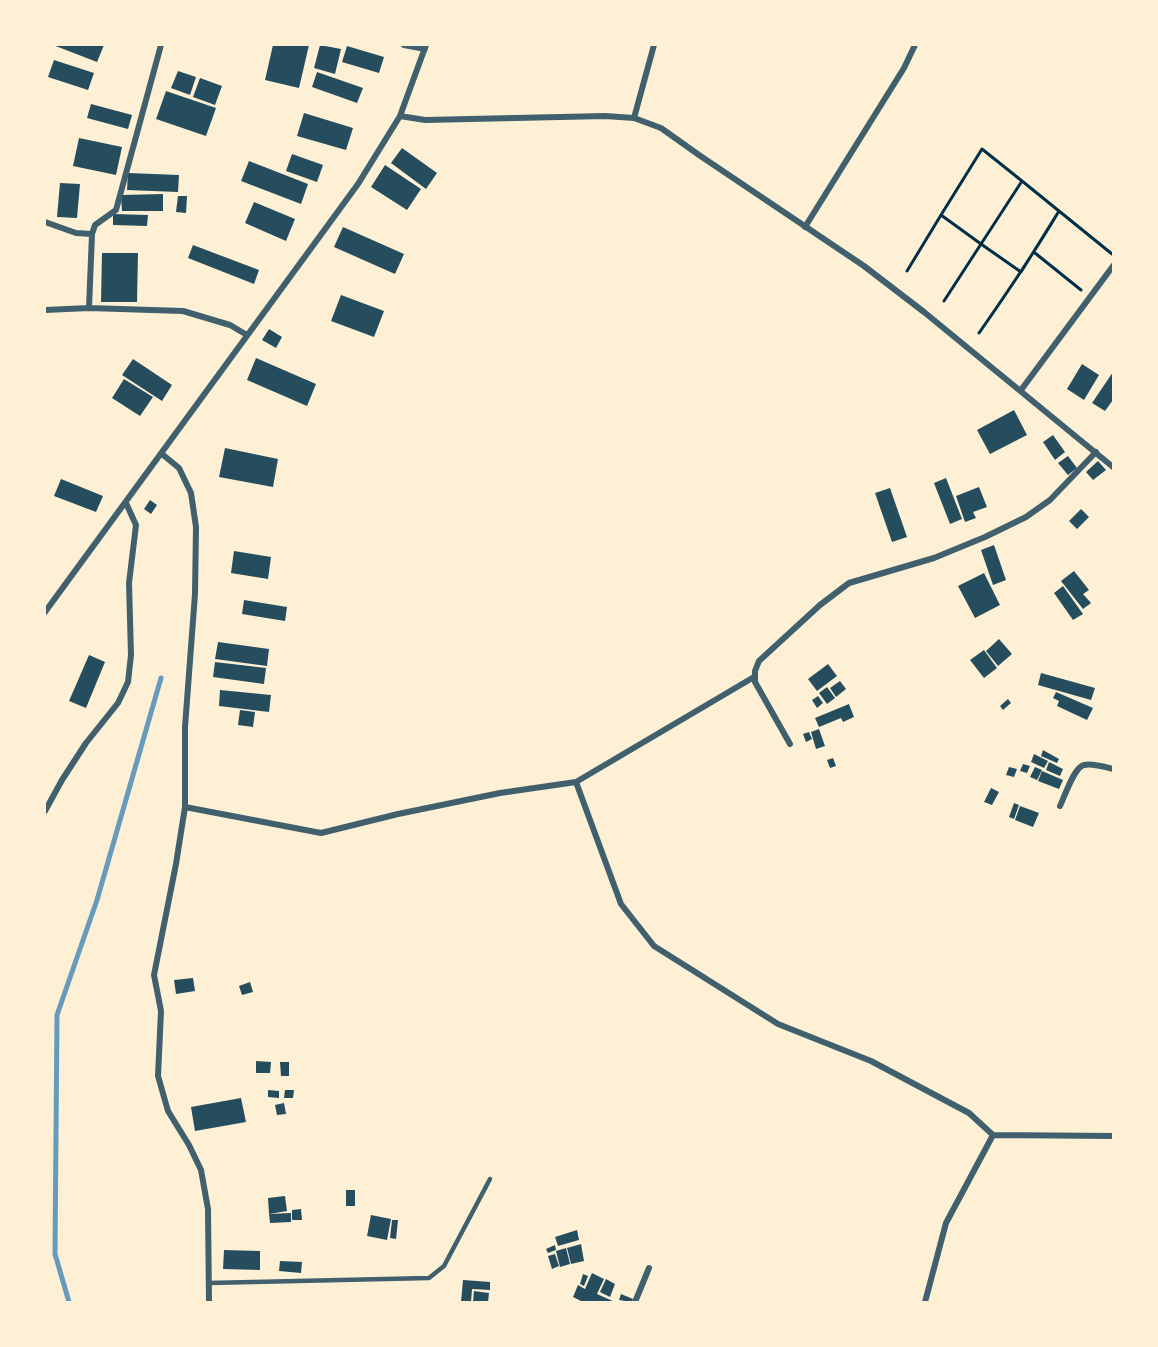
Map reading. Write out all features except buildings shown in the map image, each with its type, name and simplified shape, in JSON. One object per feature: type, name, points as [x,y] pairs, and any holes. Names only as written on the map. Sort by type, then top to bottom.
[{"type":"street","points":[[89,308],[94,225],[116,210],[161,45]]},
{"type":"street","points":[[45,612],[358,184],[400,116],[425,47],[404,45]]},
{"type":"street","points":[[634,118],[654,45]]},
{"type":"street","points":[[805,227],[904,68],[915,45]]},
{"type":"street","points":[[400,116],[425,120],[605,116],[634,118],[661,128],[864,266],[1021,390],[1113,467]]},
{"type":"street","points":[[45,222],[76,233],[92,234]]},
{"type":"street","points":[[1021,390],[1113,266]]},
{"type":"street","points":[[45,310],[89,308],[183,311],[230,325],[246,335]]},
{"type":"street","points":[[790,744],[755,682],[754,676],[759,661],[820,605],[849,583],[942,555],[1026,517],[1050,500],[1096,452]]},
{"type":"street","points":[[162,454],[179,468],[191,493],[196,527],[195,594],[184,727],[185,807],[154,975],[161,1011],[158,1076],[168,1111],[201,1170],[208,1209],[209,1302]]},
{"type":"street","points":[[45,811],[86,743],[118,703],[128,682],[131,655],[129,583],[136,525],[126,502]]},
{"type":"street","points":[[185,807],[321,833],[398,814],[576,782],[754,676]]},
{"type":"street","points":[[1060,806],[1075,772],[1081,766],[1086,764],[1113,769]]},
{"type":"street","points":[[576,782],[621,904],[654,946],[778,1024],[871,1061],[969,1113],[993,1135],[1113,1136]]},
{"type":"street","points":[[925,1302],[946,1223],[993,1135]]},
{"type":"street","points":[[635,1302],[649,1268]]},
{"type":"lane","points":[[209,1283],[429,1278],[444,1266],[490,1179]]},
{"type":"path","points":[[907,271],[982,148],[1112,254],[1059,211]]},
{"type":"path","points":[[944,301],[1022,181]]},
{"type":"path","points":[[980,333],[1059,211]]},
{"type":"path","points":[[1021,272],[1059,211]]},
{"type":"path","points":[[941,215],[1021,272]]},
{"type":"path","points":[[1034,252],[1085,293]]},
{"type":"waterway","points":[[69,1302],[55,1254],[57,1015],[97,900],[161,678]]}]
